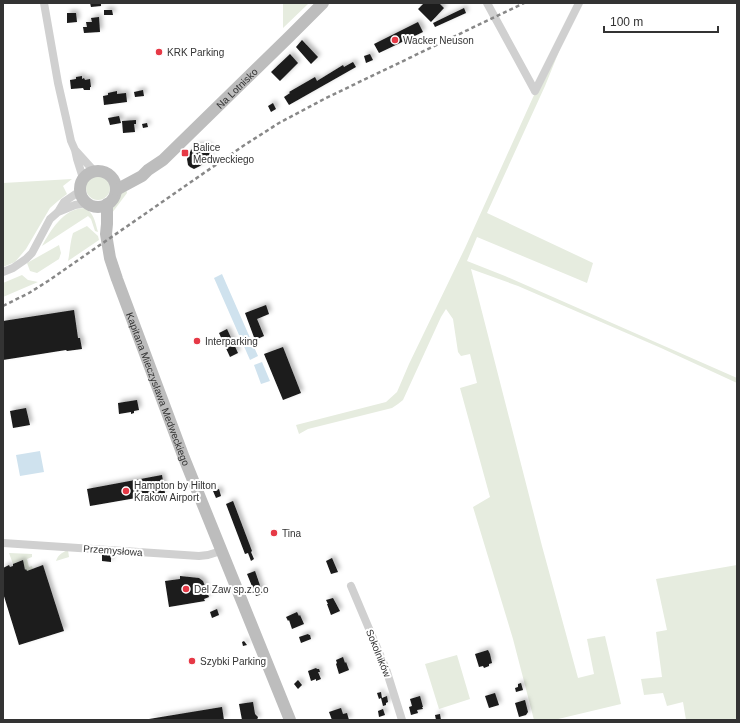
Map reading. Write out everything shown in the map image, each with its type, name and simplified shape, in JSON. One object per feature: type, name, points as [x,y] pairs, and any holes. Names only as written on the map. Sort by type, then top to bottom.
[{"type":"main road","name":"Na Lotnisko","points":[[115,184],[148,170],[163,160],[323,3]]},
{"type":"main road","points":[[94,171],[110,174],[115,184],[115,196],[107,204],[99,207],[91,205],[82,197],[80,191],[83,178],[94,171]]},
{"type":"main road","name":"Kapitana Mieczysława Medweckiego","points":[[107,204],[106,234],[110,258],[117,279],[184,458],[290,720]]},
{"type":"main road","name":"Kapitana Mieczysława Medweckiego","points":[[91,205],[106,234]]},
{"type":"street","points":[[44,3],[58,83],[71,141],[83,178]]},
{"type":"street","points":[[487,3],[536,91],[579,3]]},
{"type":"street","points":[[75,150],[94,171]]},
{"type":"street","points":[[3,272],[26,259],[32,253],[50,219],[58,212],[64,202],[80,191]]},
{"type":"street","points":[[58,212],[75,205],[91,205]]},
{"type":"street","name":"Przemysłowa","points":[[3,543],[199,556],[222,551]]},
{"type":"street","name":"Sokolników","points":[[352,586],[386,669],[402,720]]},
{"type":"shaded area","points":[[283,3],[301,3],[308,4],[283,28]]},
{"type":"shaded area","points":[[577,7],[545,86],[487,213],[593,263],[587,283],[477,237],[467,261],[505,276],[737,378],[737,383],[661,348],[518,286],[471,269],[542,546],[578,678],[594,674],[587,639],[605,636],[621,704],[554,720],[534,720],[513,639],[473,507],[490,497],[460,388],[477,383],[470,354],[461,356],[458,352],[453,319],[446,309],[403,400],[398,404],[392,408],[308,429],[299,434],[296,425],[386,402],[397,392],[465,248],[539,84]]},
{"type":"shaded area","points":[[98,176],[103,177],[109,183],[109,193],[103,199],[98,200],[93,199],[87,193],[86,188],[87,183],[93,177]]},
{"type":"shaded area","points":[[72,179],[63,186],[67,194],[50,208],[26,249],[15,262],[3,267],[3,183]]},
{"type":"shaded area","points":[[126,188],[127,193],[112,213],[112,205],[118,195]]},
{"type":"shaded area","points":[[84,208],[92,215],[98,232],[95,231],[91,219],[88,216],[42,246],[58,221],[70,212]]},
{"type":"shaded area","points":[[87,226],[98,236],[99,240],[68,261],[73,233]]},
{"type":"shaded area","points":[[59,245],[61,253],[59,259],[37,273],[30,271],[27,263]]},
{"type":"shaded area","points":[[22,275],[28,280],[38,282],[3,297],[3,283]]},
{"type":"shaded area","points":[[68,550],[69,557],[56,561],[60,554]]},
{"type":"shaded area","points":[[9,553],[32,554],[32,557],[27,559],[29,567],[32,566],[33,569],[27,571],[25,570],[22,560],[13,564]]},
{"type":"shaded area","points":[[737,565],[737,720],[686,720],[683,702],[667,706],[663,693],[644,695],[641,679],[662,677],[656,632],[667,630],[656,579]]},
{"type":"shaded area","points":[[457,655],[470,699],[439,709],[425,664]]},
{"type":"water","points":[[222,274],[258,356],[250,360],[214,278]]},
{"type":"water","points":[[262,362],[270,381],[261,384],[254,365]]},
{"type":"water","points":[[40,451],[44,472],[20,476],[16,455]]},
{"type":"building","points":[[90,3],[101,3],[101,6],[91,7]]},
{"type":"building","points":[[424,3],[439,3],[444,8],[431,22],[418,9]]},
{"type":"building","points":[[464,8],[466,13],[435,27],[433,23]]},
{"type":"building","points":[[104,10],[112,10],[113,15],[104,15]]},
{"type":"building","points":[[67,13],[76,13],[77,22],[67,23]]},
{"type":"building","points":[[99,17],[100,32],[84,33],[83,27],[87,27],[86,22],[92,22],[91,18]]},
{"type":"building","name":"Wacker Neuson","points":[[418,22],[423,32],[379,53],[374,44]]},
{"type":"building","points":[[302,40],[318,57],[311,64],[296,47]]},
{"type":"building","points":[[290,54],[298,63],[280,81],[271,72]]},
{"type":"building","points":[[370,54],[373,60],[366,63],[364,56]]},
{"type":"building","points":[[353,62],[356,67],[289,105],[284,97],[290,93],[289,92],[315,77],[317,81],[343,65],[344,67]]},
{"type":"building","points":[[82,76],[82,79],[90,79],[90,90],[84,90],[83,88],[71,89],[70,80]]},
{"type":"building","points":[[143,90],[144,96],[135,97],[134,92]]},
{"type":"building","points":[[117,91],[117,94],[126,93],[127,102],[104,105],[103,96]]},
{"type":"building","points":[[273,103],[276,109],[271,112],[268,106]]},
{"type":"building","points":[[119,116],[121,123],[110,125],[108,118]]},
{"type":"building","points":[[136,120],[136,124],[134,124],[135,132],[123,133],[122,121]]},
{"type":"building","points":[[147,123],[148,127],[143,128],[142,124]]},
{"type":"building","points":[[206,144],[211,149],[209,150],[209,159],[194,169],[190,167],[187,159],[191,150],[196,146],[205,146]]},
{"type":"building","points":[[266,305],[269,314],[257,319],[264,336],[255,340],[245,313]]},
{"type":"building","points":[[74,310],[78,338],[80,338],[82,349],[66,350],[3,360],[3,321]]},
{"type":"building","points":[[227,329],[238,353],[230,357],[219,333]]},
{"type":"building","points":[[283,347],[301,393],[283,400],[264,354]]},
{"type":"building","points":[[137,400],[139,410],[134,411],[134,413],[131,414],[131,412],[119,414],[118,403]]},
{"type":"building","points":[[26,408],[30,425],[13,428],[10,411]]},
{"type":"building","name":"Hampton by Hilton Krakow Airport","points":[[162,475],[165,493],[90,506],[87,489]]},
{"type":"building","points":[[219,489],[221,496],[216,498],[213,491]]},
{"type":"building","points":[[233,501],[252,551],[251,552],[254,559],[251,561],[248,553],[245,554],[226,504]]},
{"type":"building","points":[[102,553],[111,554],[111,562],[102,561]]},
{"type":"building","points":[[332,558],[338,572],[331,574],[326,561]]},
{"type":"building","points":[[23,560],[25,570],[26,569],[27,571],[43,565],[64,631],[19,645],[3,593],[3,568],[9,565],[10,567],[13,566],[13,564]]},
{"type":"building","points":[[255,571],[263,594],[256,596],[247,574]]},
{"type":"building","name":"Del Zaw sp.z.o.o","points":[[180,576],[199,578],[203,581],[209,597],[204,599],[205,601],[169,607],[165,581],[180,579]]},
{"type":"building","points":[[333,598],[340,611],[331,615],[326,600]]},
{"type":"building","points":[[217,609],[219,615],[212,618],[210,612]]},
{"type":"building","points":[[297,612],[304,624],[292,629],[289,620],[288,621],[286,617]]},
{"type":"building","points":[[308,634],[310,635],[311,639],[301,643],[299,637]]},
{"type":"building","points":[[244,641],[247,645],[243,646],[242,642]]},
{"type":"building","points":[[488,650],[492,663],[484,668],[483,666],[479,667],[475,654]]},
{"type":"building","points":[[343,657],[349,670],[339,674],[336,660]]},
{"type":"building","points":[[316,668],[319,669],[320,672],[318,672],[321,679],[311,681],[308,671]]},
{"type":"building","points":[[298,680],[302,685],[298,689],[294,684]]},
{"type":"building","points":[[521,683],[523,690],[516,692],[515,688]]},
{"type":"building","points":[[381,692],[382,698],[387,696],[388,702],[383,706],[381,698],[379,699],[377,693]]},
{"type":"building","points":[[495,693],[499,705],[489,708],[485,696]]},
{"type":"building","points":[[420,696],[423,709],[417,710],[418,713],[411,715],[409,707],[412,706],[410,699]]},
{"type":"building","points":[[525,700],[528,712],[526,715],[519,717],[515,703]]},
{"type":"building","points":[[253,702],[255,714],[258,717],[257,720],[242,720],[239,704]]},
{"type":"building","points":[[222,707],[224,720],[149,719]]},
{"type":"building","points":[[341,708],[343,714],[347,713],[349,720],[332,720],[329,712]]},
{"type":"building","points":[[383,709],[385,715],[379,717],[378,711]]},
{"type":"building","points":[[440,714],[441,720],[436,720],[435,715]]},
{"type":"railway","points":[[3,306],[29,293],[48,281],[243,146],[279,123],[326,98],[524,3]]},
{"type":"place","name":"Wacker Neuson","points":[[395,40]]},
{"type":"place","name":"KRK Parking","points":[[159,52]]},
{"type":"place","name":"Balice Medweckiego","points":[[185,153]]},
{"type":"place","name":"Interparking","points":[[197,341]]},
{"type":"place","name":"Hampton by Hilton Krakow Airport","points":[[126,491]]},
{"type":"place","name":"Tina","points":[[274,533]]},
{"type":"place","name":"Del Zaw sp.z.o.o","points":[[186,589]]},
{"type":"place","name":"Szybki Parking","points":[[192,661]]}]
